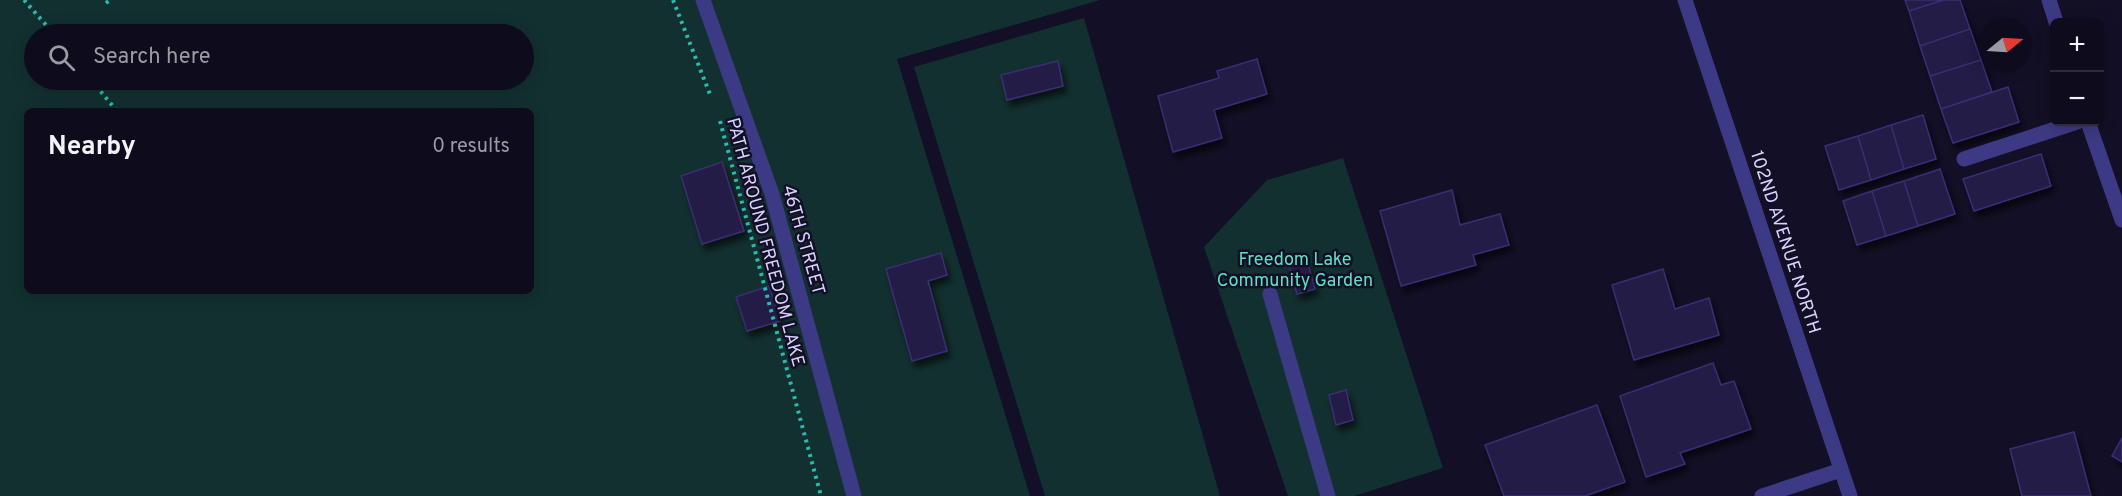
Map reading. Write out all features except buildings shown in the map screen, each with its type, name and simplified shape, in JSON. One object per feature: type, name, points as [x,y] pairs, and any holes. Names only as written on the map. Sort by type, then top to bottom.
[{"type":"street","name":"46TH STREET","points":[[703,0],[772,194],[854,496]]},
{"type":"street","name":"102ND AVENUE NORTH","points":[[1685,0],[1850,496]]},
{"type":"street","points":[[2049,0],[2055,18]]},
{"type":"street","points":[[1964,159],[2066,126]]},
{"type":"street","points":[[2089,126],[2122,220]]},
{"type":"street","points":[[1270,294],[1328,496]]},
{"type":"street","points":[[1762,496],[1841,470]]},
{"type":"path","points":[[24,0],[45,24]]},
{"type":"path","name":"PATH AROUND FREEDOM LAKE","points":[[673,0],[714,106]]},
{"type":"path","points":[[99,90],[114,108]]},
{"type":"path","name":"PATH AROUND FREEDOM LAKE","points":[[718,116],[821,496]]},
{"type":"green space","points":[[0,0],[1100,0],[897,59],[1030,496],[0,496]]},
{"type":"green space","points":[[1084,18],[1220,496],[1045,496],[914,67]]},
{"type":"green space","name":"Freedom Lake Community Garden","points":[[1343,158],[1443,468],[1354,496],[1288,496],[1204,247],[1267,180]]}]
